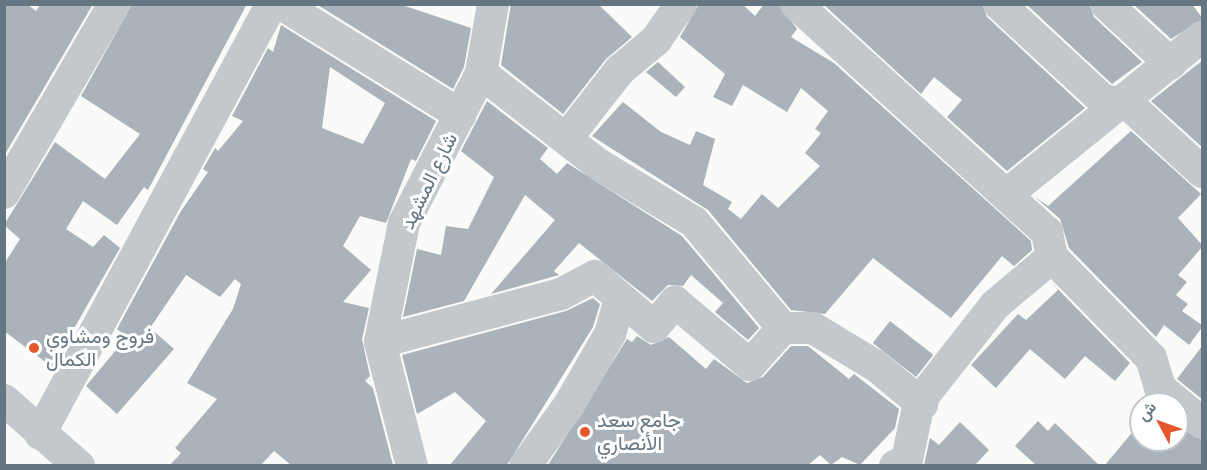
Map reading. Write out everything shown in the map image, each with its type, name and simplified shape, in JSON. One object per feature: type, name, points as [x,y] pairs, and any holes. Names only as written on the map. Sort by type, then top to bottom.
[{"type":"street","points":[[4,193],[114,4]]},
{"type":"street","points":[[4,400],[60,454],[272,4]]},
{"type":"street","points":[[281,4],[461,115]]},
{"type":"street","name":"شارع المشهد","points":[[412,465],[380,342],[404,223],[481,73],[493,4]]},
{"type":"street","points":[[566,139],[681,4]]},
{"type":"street","points":[[796,4],[1047,232],[1052,257],[1151,358],[1160,388],[1203,423]]},
{"type":"street","points":[[999,4],[1104,101],[1126,103],[1203,172]]},
{"type":"street","points":[[1106,4],[1171,64]]},
{"type":"street","points":[[1006,195],[1126,103],[1203,37]]},
{"type":"street","points":[[481,73],[566,139],[693,222],[783,328]]},
{"type":"street","points":[[895,465],[907,460],[921,403],[995,304],[1052,257]]},
{"type":"street","points":[[380,342],[561,294],[595,276],[619,302],[654,327],[675,302],[750,365],[783,328],[813,328],[876,366],[921,403]]},
{"type":"street","points":[[525,465],[569,405],[610,334],[619,302]]},
{"type":"building","points":[[4,4],[27,4],[36,11],[41,4],[93,4],[4,156]]},
{"type":"building","points":[[132,4],[247,4],[148,190],[144,187],[117,225],[83,201],[66,229],[93,247],[104,235],[120,248],[52,367],[4,331],[4,264],[20,239],[4,225],[55,142],[105,179],[140,134],[81,96]]},
{"type":"building","points":[[316,4],[399,4],[471,28],[464,67],[453,89]]},
{"type":"building","points":[[511,4],[598,4],[632,37],[606,59],[563,114],[501,65]]},
{"type":"building","points":[[699,4],[742,4],[755,16],[764,4],[779,4],[797,29],[791,37],[834,63],[1031,241],[1032,250],[1014,266],[1002,256],[951,318],[873,258],[825,314],[791,310],[708,210],[592,136],[623,102],[661,132],[690,145],[696,131],[715,139],[703,185],[732,202],[728,209],[741,219],[762,194],[778,208],[820,166],[805,153],[821,133],[815,129],[828,111],[801,88],[787,112],[743,85],[732,106],[713,97],[725,74],[680,37]]},
{"type":"building","points":[[823,4],[982,4],[987,17],[1085,108],[1007,171],[947,117],[962,100],[934,77],[921,94]]},
{"type":"building","points":[[1026,4],[1089,4],[1094,17],[1142,62],[1112,84]]},
{"type":"building","points":[[1133,4],[1192,4],[1203,19],[1171,39]]},
{"type":"building","points":[[281,25],[436,121],[416,161],[411,159],[386,223],[360,216],[343,246],[371,270],[343,302],[369,308],[362,339],[370,376],[365,381],[373,388],[393,465],[291,465],[274,451],[261,465],[170,465],[181,453],[175,448],[217,399],[187,383],[233,309],[241,284],[235,279],[220,297],[186,275],[150,328],[174,349],[117,414],[86,386],[127,337],[117,329],[181,211],[208,172],[203,169],[215,148],[218,151],[243,121],[232,116],[268,48],[273,52]],"holes":[[[330,67],[385,103],[363,144],[322,128]]]},
{"type":"building","points":[[1203,60],[1203,148],[1151,101]]},
{"type":"building","points":[[658,62],[685,87],[676,97],[646,72]]},
{"type":"building","points":[[487,101],[548,148],[540,159],[557,174],[567,163],[682,236],[759,328],[748,340],[715,312],[723,303],[691,275],[683,286],[668,285],[652,301],[579,243],[554,271],[559,275],[491,294],[555,220],[525,195],[464,301],[403,317],[417,249],[441,255],[446,226],[468,229],[494,177],[461,151]]},
{"type":"building","points":[[1131,131],[1201,194],[1178,218],[1203,246],[1178,275],[1187,282],[1176,295],[1188,304],[1182,311],[1203,326],[1189,345],[1164,325],[1156,337],[1069,248],[1060,219],[1034,196],[1048,206]]},
{"type":"building","points":[[1051,282],[1130,363],[1115,381],[1085,356],[1065,379],[1030,349],[996,388],[971,365],[1018,314],[1026,320],[1058,290]]},
{"type":"building","points":[[593,298],[600,304],[593,327],[507,465],[450,465],[486,421],[455,392],[417,414],[402,355],[566,311]]},
{"type":"building","points":[[890,321],[933,355],[916,377],[873,343]]},
{"type":"building","points":[[637,336],[651,345],[669,337],[706,369],[714,359],[747,383],[763,377],[791,346],[808,346],[849,379],[854,374],[899,409],[895,428],[860,465],[842,457],[831,465],[820,455],[808,465],[548,465],[627,339],[632,342]]},
{"type":"building","points":[[1203,345],[1203,400],[1177,379]]},
{"type":"building","points":[[1038,421],[1048,431],[1055,423],[1099,465],[1036,465],[1015,446]]},
{"type":"building","points":[[960,422],[989,450],[975,465],[924,465],[930,438],[939,445]]},
{"type":"building","points":[[1189,432],[1203,440],[1203,465],[1105,465],[1129,436],[1129,452],[1189,452]]},
{"type":"place","name":"فروج ومشاوي الكمال","points":[[34,348]]},
{"type":"place","name":"جامع سعد الأنصاري","points":[[585,432]]}]
